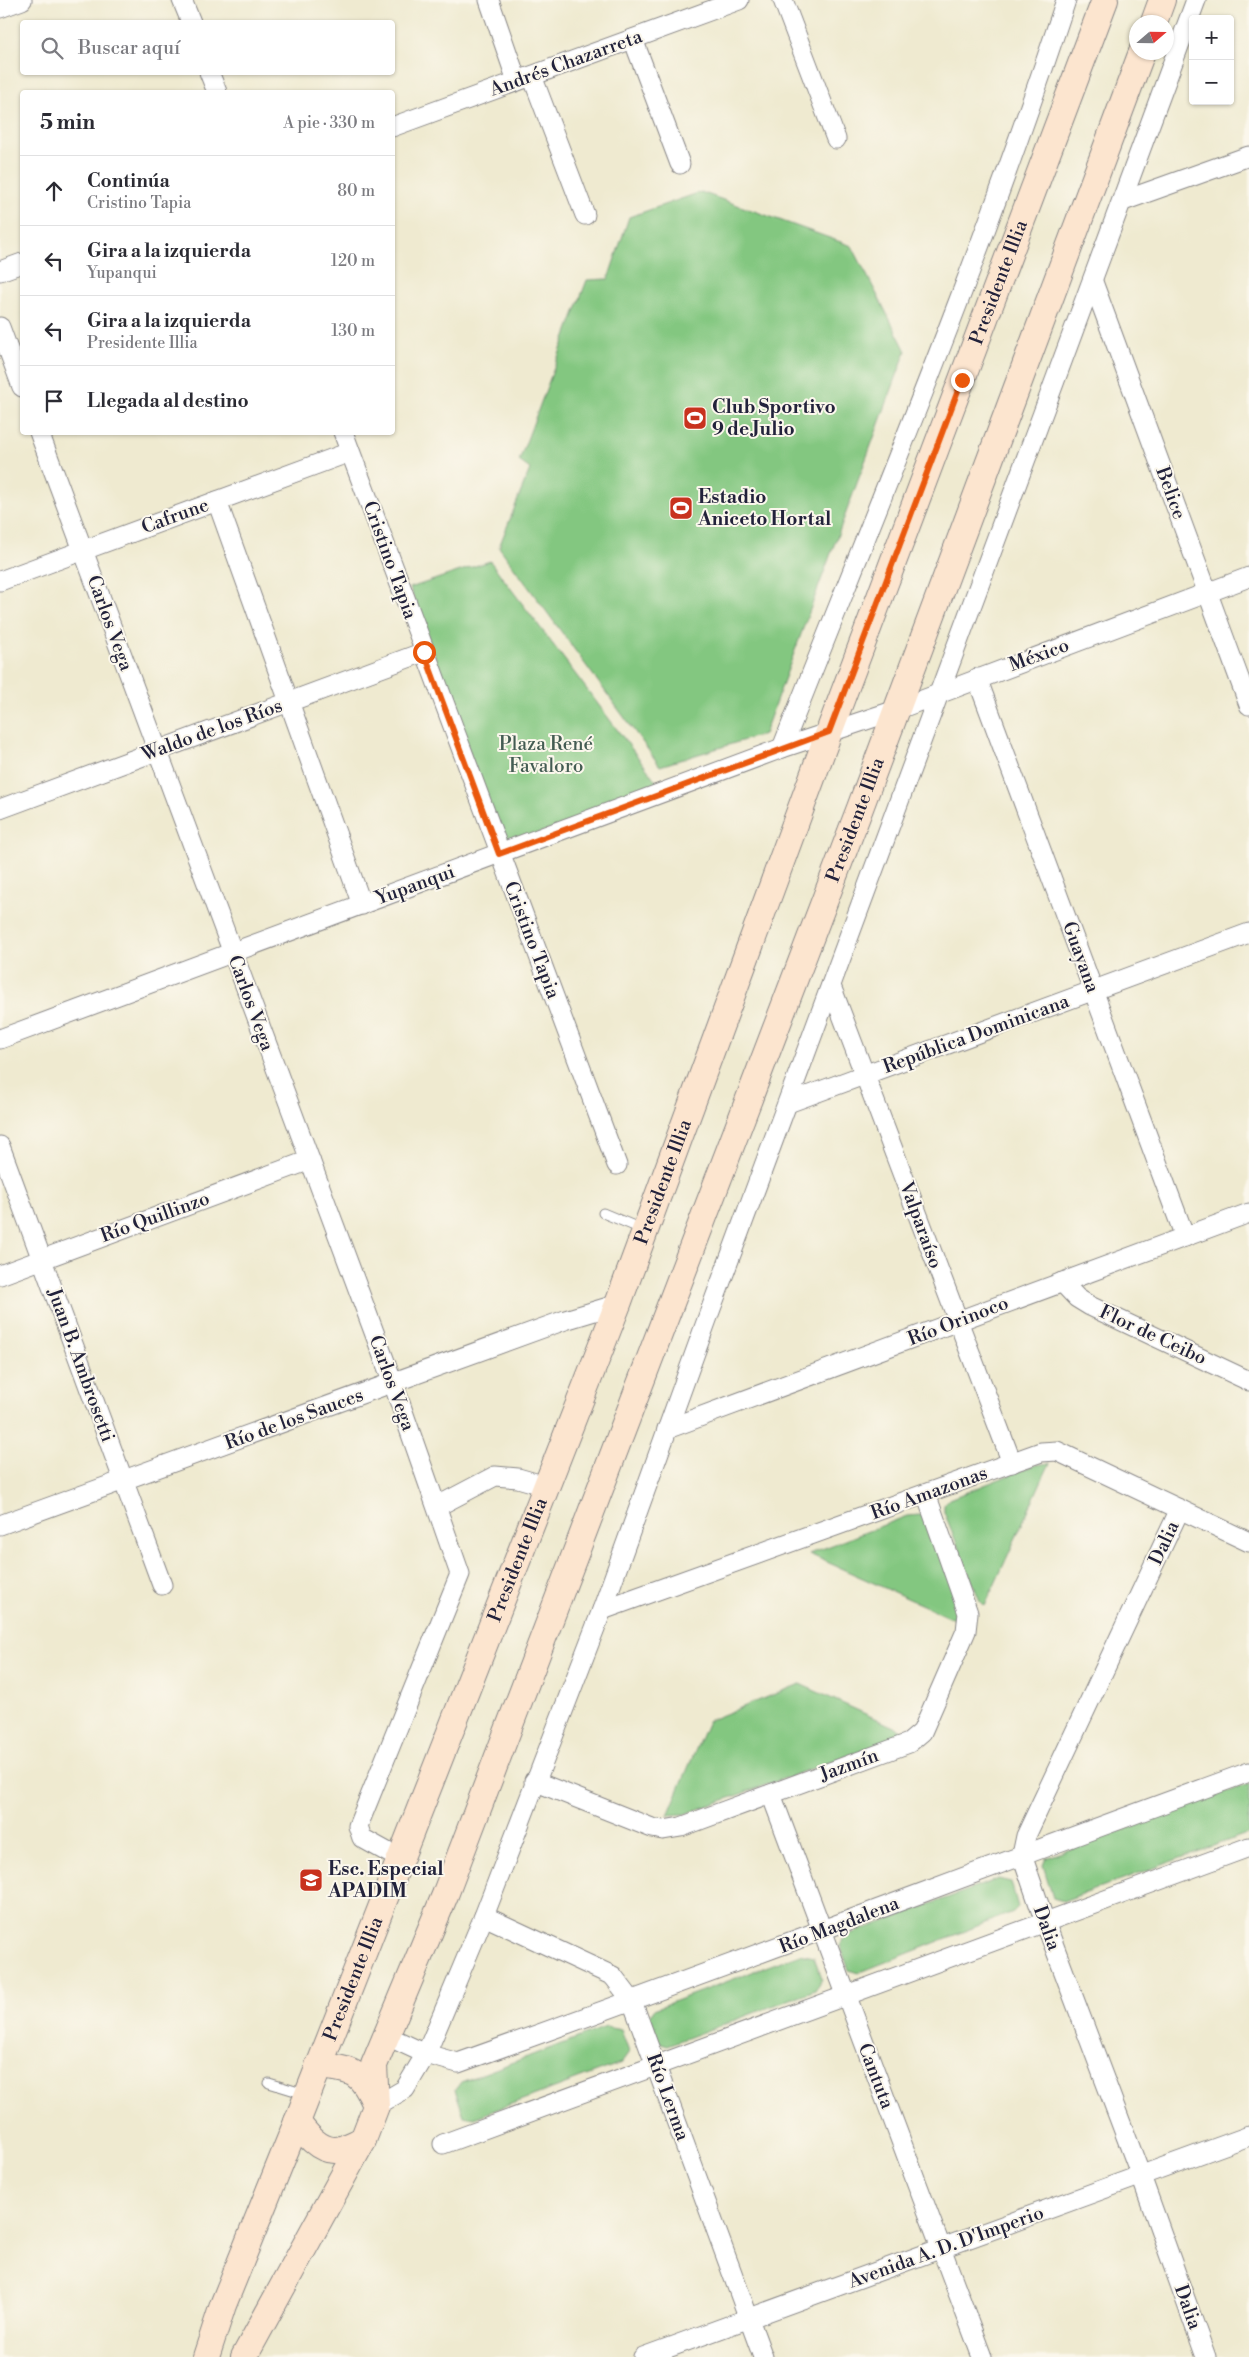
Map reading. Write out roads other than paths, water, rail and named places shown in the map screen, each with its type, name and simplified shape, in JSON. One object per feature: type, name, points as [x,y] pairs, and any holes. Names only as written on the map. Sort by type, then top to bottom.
[{"type":"main road","name":"Presidente Illia","points":[[206,2357],[223,2305],[297,2122],[618,1304],[829,732],[1105,0]]},
{"type":"main road","points":[[1157,15],[1162,0]]},
{"type":"main road","name":"Presidente Illia","points":[[244,2357],[363,2140],[376,2106],[374,2065],[385,2035],[449,1886],[896,710],[1139,60]]},
{"type":"main road","points":[[318,2066],[344,2068],[359,2074],[376,2106]]},
{"type":"main road","points":[[297,2122],[309,2138],[323,2147],[336,2150],[363,2140]]},
{"type":"street","points":[[0,8],[22,0]]},
{"type":"street","points":[[182,0],[190,20]]},
{"type":"street","points":[[489,0],[585,215]]},
{"type":"street","name":"Andrés Chazarreta","points":[[395,126],[739,0]]},
{"type":"street","points":[[783,0],[836,139]]},
{"type":"street","points":[[782,748],[932,368],[1032,101],[1066,0]]},
{"type":"street","points":[[376,2106],[405,2089],[426,2054],[484,1916],[534,1781],[602,1610],[667,1429],[1093,282],[1190,2]]},
{"type":"street","points":[[633,39],[680,164]]},
{"type":"street","points":[[210,75],[216,90]]},
{"type":"street","points":[[1122,201],[1249,156]]},
{"type":"street","points":[[0,271],[20,264]]},
{"type":"street","name":"Belice","points":[[1093,282],[1249,705]]},
{"type":"street","points":[[0,327],[20,382]]},
{"type":"street","points":[[932,368],[962,380]]},
{"type":"street","name":"Carlos Vega","points":[[40,435],[156,751],[393,1383],[438,1506],[460,1574],[358,1826],[362,1838],[400,1859]]},
{"type":"street","name":"Cristino Tapia","points":[[344,435],[499,854],[617,1165]]},
{"type":"street","name":"Cafrune","points":[[0,581],[350,452]]},
{"type":"street","points":[[217,501],[362,905]]},
{"type":"street","name":"México","points":[[829,732],[896,710],[1249,577]]},
{"type":"street","name":"Waldo de los Ríos","points":[[0,809],[424,652]]},
{"type":"street","name":"Guayana","points":[[977,678],[1185,1236]]},
{"type":"street","name":"Yupanqui","points":[[0,1039],[829,732]]},
{"type":"street","name":"República Dominicana","points":[[788,1103],[1249,933]]},
{"type":"street","name":"Valparaíso","points":[[831,986],[866,1074],[957,1321],[1012,1463]]},
{"type":"street","name":"Juan B. Ambrosetti","points":[[0,1146],[162,1585]]},
{"type":"street","name":"Río Quillinzo","points":[[0,1275],[310,1160]]},
{"type":"street","name":"Río Orinoco","points":[[667,1429],[1249,1213]]},
{"type":"street","name":"Flor de Ceibo","points":[[1062,1282],[1077,1298],[1090,1306],[1249,1381]]},
{"type":"street","name":"Río de los Sauces","points":[[0,1525],[565,1320],[618,1304]]},
{"type":"street","name":"Río Amazonas","points":[[602,1610],[1041,1452],[1057,1452],[1249,1542]]},
{"type":"street","points":[[438,1506],[495,1476],[518,1478],[546,1486]]},
{"type":"street","name":"Jazmín","points":[[534,1781],[652,1828],[663,1830],[681,1827],[910,1743],[922,1732],[966,1631],[968,1613],[926,1494]]},
{"type":"street","name":"Dalia","points":[[1180,1509],[1026,1836],[1022,1855],[1206,2357]]},
{"type":"street","name":"Río Magdalena","points":[[385,2035],[426,2054],[458,2062],[822,1932],[1022,1855],[1249,1772]]},
{"type":"street","name":"Cantuta","points":[[771,1794],[982,2357]]},
{"type":"street","points":[[443,2144],[1249,1847]]},
{"type":"street","name":"Río Lerma","points":[[484,1916],[614,1976],[632,2001],[763,2357]]},
{"type":"street","name":"Avenida A. D. D'Imperio","points":[[644,2357],[1249,2136]]},
{"type":"lane","points":[[603,1213],[645,1230]]},
{"type":"lane","points":[[269,2082],[308,2094]]},
{"type":"place","name":"Club Sportivo 9 de Julio","points":[[695,418]]},
{"type":"place","name":"Estadio Aniceto Hortal","points":[[681,508]]},
{"type":"place","name":"Esc. Especial APADIM","points":[[311,1880]]},
{"type":"park label","name":"Plaza René Favaloro","points":[[546,755]]}]
